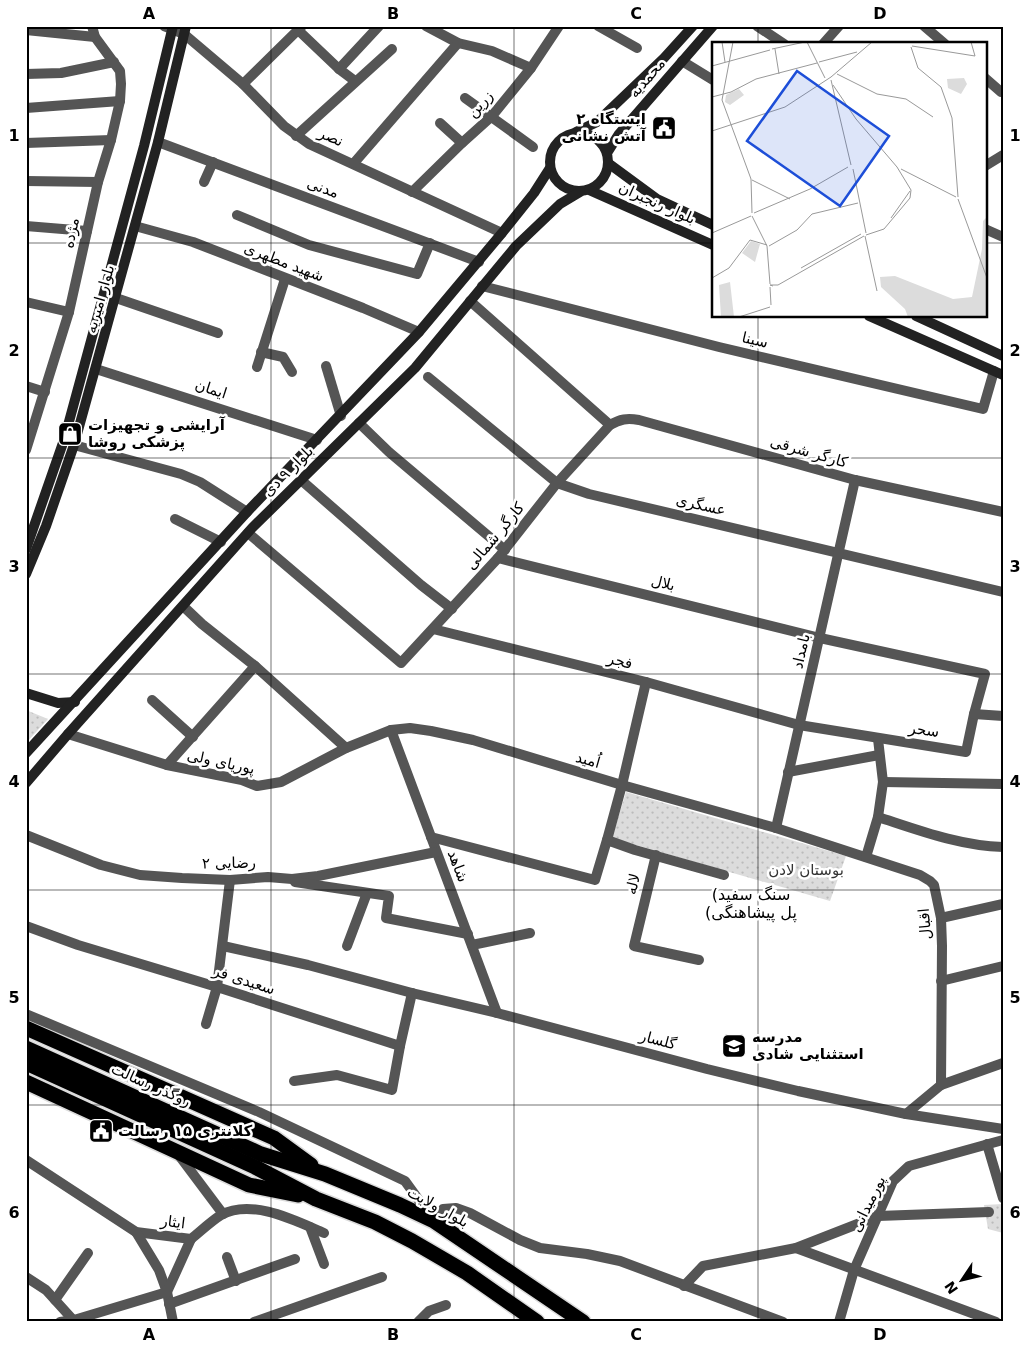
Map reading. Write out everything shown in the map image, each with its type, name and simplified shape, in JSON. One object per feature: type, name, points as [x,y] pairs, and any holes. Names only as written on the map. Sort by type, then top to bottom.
[{"type":"highway","points":[[26,1028],[274,1138],[324,1174]]},
{"type":"highway","name":"روگذر رسالت","points":[[26,1048],[258,1161]]},
{"type":"highway","name":"روگذر رسالت","points":[[26,1063],[258,1161]]},
{"type":"highway","points":[[26,1082],[249,1185],[316,1199],[376,1222],[466,1273],[536,1322]]},
{"type":"highway","name":"بلوار ولایت","points":[[258,1161],[324,1174],[434,1221],[582,1322]]},
{"type":"highway","points":[[258,1161],[316,1199]]},
{"type":"main road","name":"محمدیه","points":[[576,132],[597,122],[664,58],[693,26]]},
{"type":"main road","name":"محمدیه","points":[[608,158],[619,134],[713,26]]},
{"type":"main road","name":"بلوار امیریه","points":[[26,549],[64,440],[144,146],[170,28]]},
{"type":"main road","name":"بلوار امیریه","points":[[26,574],[46,526],[74,445],[158,142],[185,30]]},
{"type":"main road","points":[[576,132],[586,133],[595,137],[602,144],[608,158],[607,172],[597,186],[585,191],[572,191],[558,183],[550,168],[549,158],[552,149],[558,141],[566,135],[576,132]]},
{"type":"main road","name":"بلوار رنجبران","points":[[608,158],[657,199],[712,224]]},
{"type":"main road","name":"بلوار ۹ دی","points":[[26,753],[247,512],[419,332],[479,262],[534,193],[550,168]]},
{"type":"main road","name":"بلوار رنجبران","points":[[585,191],[712,245]]},
{"type":"main road","name":"بلوار ۹ دی","points":[[26,783],[248,533],[414,368],[516,246],[560,204],[585,191]]},
{"type":"main road","points":[[874,318],[999,373]]},
{"type":"main road","points":[[920,318],[1003,356]]},
{"type":"main road","points":[[26,693],[58,703],[74,702]]},
{"type":"street","points":[[339,69],[379,26]]},
{"type":"street","name":"زرین","points":[[412,192],[492,116],[531,68],[559,26]]},
{"type":"street","points":[[598,26],[637,48]]},
{"type":"street","points":[[825,42],[839,26]]},
{"type":"street","points":[[924,26],[943,42]]},
{"type":"street","points":[[431,27],[458,43],[492,51],[531,68]]},
{"type":"street","points":[[761,27],[781,42]]},
{"type":"street","name":"نصر","points":[[170,28],[185,30],[296,136],[309,144],[502,233]]},
{"type":"street","points":[[243,84],[300,28],[339,69],[355,81]]},
{"type":"street","points":[[26,30],[94,31]]},
{"type":"street","name":"مژده","points":[[27,443],[45,392],[69,312],[98,182],[111,140],[120,101],[121,76],[94,31]]},
{"type":"street","points":[[354,164],[458,43]]},
{"type":"street","points":[[296,136],[392,49]]},
{"type":"street","points":[[682,61],[712,79]]},
{"type":"street","points":[[26,74],[61,72],[114,62]]},
{"type":"street","points":[[986,79],[1001,92]]},
{"type":"street","points":[[465,98],[533,147]]},
{"type":"street","points":[[26,108],[120,101]]},
{"type":"street","points":[[440,123],[462,143]]},
{"type":"street","points":[[26,143],[111,140]]},
{"type":"street","name":"مدنی","points":[[158,142],[479,262]]},
{"type":"street","points":[[986,165],[1003,155]]},
{"type":"street","points":[[204,182],[213,162]]},
{"type":"street","points":[[26,181],[98,182]]},
{"type":"street","points":[[237,215],[309,245],[417,274],[430,243]]},
{"type":"street","points":[[26,226],[87,230]]},
{"type":"street","name":"شهید مطهری","points":[[135,226],[193,242],[363,308],[419,332]]},
{"type":"street","points":[[986,229],[1003,237]]},
{"type":"street","points":[[257,367],[285,279]]},
{"type":"street","name":"سینا","points":[[482,286],[700,342],[983,409],[999,373]]},
{"type":"street","points":[[116,298],[218,332]]},
{"type":"street","points":[[470,300],[610,425]]},
{"type":"street","points":[[26,302],[69,312]]},
{"type":"street","points":[[261,352],[283,357],[292,372]]},
{"type":"street","points":[[326,366],[340,416]]},
{"type":"street","name":"ایمان","points":[[96,369],[317,440]]},
{"type":"street","points":[[428,377],[557,483]]},
{"type":"street","points":[[26,386],[45,392]]},
{"type":"street","name":"کارگر شرقی","points":[[610,425],[628,418],[639,420],[856,480],[1003,512]]},
{"type":"street","points":[[359,423],[502,554]]},
{"type":"street","name":"کارگر شمالی","points":[[248,533],[401,663],[502,554],[557,483],[610,425]]},
{"type":"street","points":[[74,445],[181,474],[200,482],[247,512]]},
{"type":"street","points":[[301,480],[421,585],[452,608]]},
{"type":"street","name":"بامداد","points":[[776,828],[856,480]]},
{"type":"street","name":"عسگری","points":[[557,483],[589,494],[920,574],[1003,592]]},
{"type":"street","points":[[176,519],[220,542]]},
{"type":"street","name":"بلال","points":[[502,554],[820,638],[985,674]]},
{"type":"street","points":[[183,606],[202,624],[255,666],[346,748]]},
{"type":"street","name":"فجر","points":[[433,629],[646,682],[799,725]]},
{"type":"street","points":[[167,765],[255,666]]},
{"type":"street","name":"سحر","points":[[799,725],[966,752],[985,674]]},
{"type":"street","points":[[431,837],[595,880],[622,785],[646,682]]},
{"type":"street","points":[[152,700],[193,737]]},
{"type":"street","points":[[974,714],[1003,716]]},
{"type":"street","name":"اُمید","points":[[391,730],[420,729],[458,737],[776,828]]},
{"type":"street","name":"پوریای ولی","points":[[68,734],[167,765],[242,780],[257,786],[280,782],[346,748],[391,730]]},
{"type":"street","name":"شاهد","points":[[391,730],[497,1013]]},
{"type":"street","points":[[866,857],[878,817],[883,782],[878,738]]},
{"type":"street","points":[[788,772],[879,756]]},
{"type":"street","points":[[883,782],[1003,784]]},
{"type":"street","points":[[878,817],[951,838],[1003,847]]},
{"type":"street","name":"اقبال","points":[[776,828],[920,875],[930,881],[936,890],[941,918],[941,1085]]},
{"type":"street","name":"رضایی ۲","points":[[26,835],[101,865],[140,875],[230,880],[268,877],[292,879],[318,876],[436,852]]},
{"type":"street","points":[[607,840],[635,850],[656,854],[724,875]]},
{"type":"street","name":"لاله","points":[[656,854],[634,946],[699,960]]},
{"type":"street","points":[[268,877],[389,896],[386,918],[468,934]]},
{"type":"street","points":[[206,1024],[217,987],[230,880]]},
{"type":"street","points":[[347,946],[367,893]]},
{"type":"street","points":[[941,918],[1003,904]]},
{"type":"street","name":"سعیدی فر","points":[[26,926],[78,945],[217,987],[400,1046]]},
{"type":"street","points":[[472,945],[530,933]]},
{"type":"street","name":"گلسار","points":[[223,946],[308,964],[412,993],[497,1013],[707,1069],[906,1114],[1003,1129]]},
{"type":"street","points":[[941,980],[1003,966]]},
{"type":"street","points":[[294,1081],[337,1075],[392,1090],[412,993]]},
{"type":"street","points":[[26,1014],[259,1112],[405,1181],[434,1221],[443,1209],[456,1208],[470,1213],[520,1240],[540,1248],[587,1254],[620,1261],[783,1322]]},
{"type":"street","points":[[906,1114],[941,1085],[1003,1064]]},
{"type":"street","name":"پورمیدانی","points":[[839,1322],[854,1270],[893,1181],[909,1166],[1003,1140]]},
{"type":"street","points":[[987,1144],[1003,1198]]},
{"type":"street","points":[[176,1151],[223,1214]]},
{"type":"street","name":"ایثار","points":[[26,1160],[136,1232],[191,1239],[223,1214],[244,1210],[269,1211],[324,1233]]},
{"type":"street","points":[[684,1286],[703,1266],[796,1248],[878,1216],[988,1212]]},
{"type":"street","points":[[310,1227],[324,1264]]},
{"type":"street","points":[[136,1232],[159,1270],[168,1292],[173,1322]]},
{"type":"street","points":[[60,1322],[74,1321],[168,1292],[191,1239]]},
{"type":"street","points":[[796,1248],[996,1322]]},
{"type":"street","points":[[55,1300],[88,1253]]},
{"type":"street","points":[[227,1257],[236,1281]]},
{"type":"street","points":[[169,1304],[295,1259]]},
{"type":"street","points":[[26,1277],[46,1290],[74,1321]]},
{"type":"street","points":[[254,1322],[382,1277]]},
{"type":"street","points":[[418,1322],[429,1311],[446,1305]]},
{"type":"green space","points":[[26,710],[48,719],[26,743]]},
{"type":"green space","name":"بوستان لادن","points":[[626,792],[846,856],[830,901],[612,838]]},
{"type":"green space","points":[[1003,1204],[1003,1233],[988,1229],[984,1205]]},
{"type":"place","name":"ایستگاه ۲ آتش نشانی","points":[[664,128]]},
{"type":"place","name":"آرایشی و تجهیزات پزشکی روشا","points":[[70,434]]},
{"type":"place","name":"مدرسه استثنایی شادی","points":[[734,1046]]},
{"type":"place","name":"کلانتری ۱۵ رسالت","points":[[101,1131]]},
{"type":"district","name":"(سنگ سفید (پل پیشاهنگی","points":[[751,903]]}]
